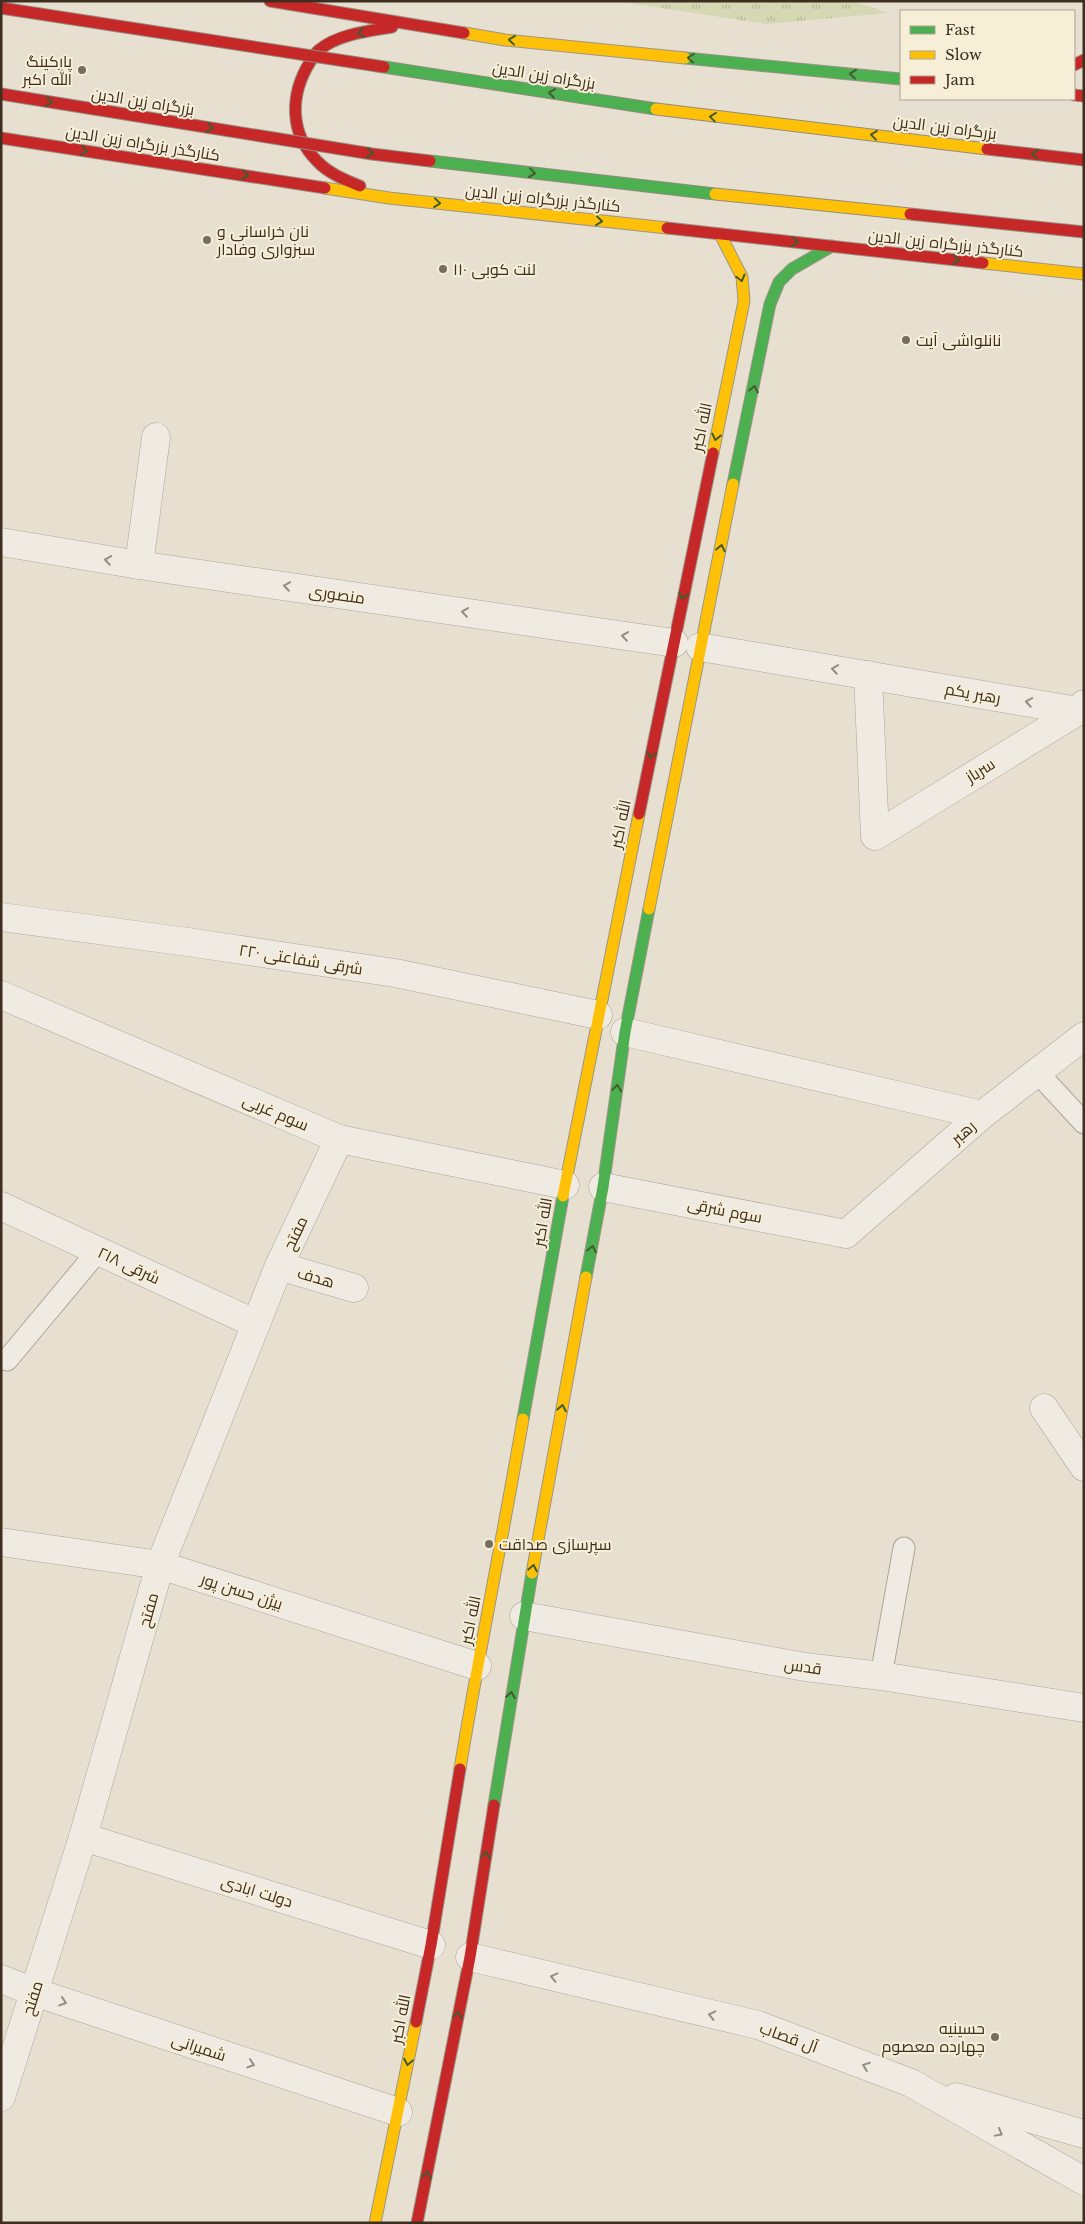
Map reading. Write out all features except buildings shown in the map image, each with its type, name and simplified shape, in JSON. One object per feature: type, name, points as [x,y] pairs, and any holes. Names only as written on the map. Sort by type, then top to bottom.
[{"type":"main road","points":[[270,1],[505,40],[900,79]]},
{"type":"main road","name":"بزرگراه زین الدین","points":[[1,8],[682,113],[1084,160]]},
{"type":"main road","points":[[389,198],[337,176],[312,157],[298,131],[293,105],[300,74],[320,48],[349,36],[408,24]]},
{"type":"main road","name":"بزرگراه زین الدین","points":[[1,94],[382,155],[675,190],[1084,232]]},
{"type":"main road","name":"کنارگذر بزرگراه زین الدین","points":[[1,138],[389,198],[1084,274]]},
{"type":"main road","name":"الله اکبر","points":[[375,2223],[435,1946],[477,1666],[506,1614],[565,1185],[598,1015],[687,645],[744,300],[742,277],[720,234]]},
{"type":"main road","points":[[417,2223],[466,1956],[506,1614],[603,1187],[687,645],[770,304],[779,282],[792,269],[832,246]]},
{"type":"street","points":[[139,565],[156,437]]},
{"type":"street","name":"منصوری","points":[[1,542],[139,565],[687,645]]},
{"type":"street","name":"رهبر یکم","points":[[687,645],[1081,707]]},
{"type":"street","name":"سرباز","points":[[868,674],[875,836],[1081,707]]},
{"type":"street","name":"۲۲۰ شرقی شفاعتی","points":[[1,917],[188,942],[395,973],[598,1015]]},
{"type":"street","name":"سوم غربی","points":[[1,995],[339,1139],[565,1185]]},
{"type":"street","points":[[626,1032],[982,1115]]},
{"type":"street","name":"رهبر","points":[[846,1234],[982,1115],[1084,1036]]},
{"type":"street","name":"مفتح","points":[[1,2098],[83,1837],[160,1565],[279,1266],[339,1139]]},
{"type":"street","name":"سوم شرقی","points":[[603,1187],[846,1234]]},
{"type":"street","name":"۲۱۸ شرقی","points":[[1,1206],[256,1324]]},
{"type":"street","name":"هدف","points":[[279,1266],[354,1288]]},
{"type":"street","points":[[1044,1408],[1084,1467]]},
{"type":"street","name":"بیژن حسن پور","points":[[1,1542],[160,1565],[477,1666]]},
{"type":"street","name":"قدس","points":[[506,1614],[796,1666],[881,1676],[1084,1708]]},
{"type":"street","name":"دولت ابادی","points":[[83,1837],[435,1946]]},
{"type":"street","name":"آل قصاب","points":[[466,1956],[758,2025],[911,2084],[1084,2181]]},
{"type":"street","name":"شمیرانی","points":[[1,1978],[34,1992],[398,2112]]},
{"type":"street","points":[[911,2084],[1084,2134]]},
{"type":"lane","points":[[1038,1073],[1084,1123]]},
{"type":"lane","points":[[7,1360],[98,1251]]},
{"type":"lane","points":[[881,1676],[904,1548]]},
{"type":"green space","points":[[616,1],[853,1],[888,13],[766,24]]},
{"type":"traffic: fast","points":[[685,58],[900,79]]},
{"type":"traffic: fast","points":[[384,67],[656,109]]},
{"type":"traffic: fast","points":[[430,161],[715,194]]},
{"type":"traffic: fast","points":[[733,484],[770,304],[779,282],[792,269],[832,246]]},
{"type":"traffic: fast","points":[[586,1277],[603,1187],[625,1032],[649,909]]},
{"type":"traffic: fast","points":[[523,1419],[563,1196]]},
{"type":"traffic: fast","points":[[494,1805],[532,1573]]},
{"type":"traffic: slow","points":[[464,33],[505,40],[685,58]]},
{"type":"traffic: slow","points":[[656,109],[987,149]]},
{"type":"traffic: slow","points":[[325,188],[389,198],[667,228]]},
{"type":"traffic: slow","points":[[715,194],[910,214]]},
{"type":"traffic: slow","points":[[713,453],[744,301],[742,277],[720,234]]},
{"type":"traffic: slow","points":[[983,263],[1084,274]]},
{"type":"traffic: slow","points":[[649,909],[733,484]]},
{"type":"traffic: slow","points":[[563,1196],[639,814]]},
{"type":"traffic: slow","points":[[532,1573],[586,1277]]},
{"type":"traffic: slow","points":[[460,1769],[523,1419]]},
{"type":"traffic: slow","points":[[375,2223],[416,2022]]},
{"type":"traffic: jam","points":[[270,1],[464,33]]},
{"type":"traffic: jam","points":[[1,8],[384,67]]},
{"type":"traffic: jam","points":[[360,186],[331,173],[308,150],[297,126],[296,100],[303,74],[319,50],[344,37],[392,27]]},
{"type":"traffic: jam","points":[[1075,64],[1084,60]]},
{"type":"traffic: jam","points":[[1,94],[372,154],[430,161]]},
{"type":"traffic: jam","points":[[1075,95],[1084,96]]},
{"type":"traffic: jam","points":[[1,138],[325,188]]},
{"type":"traffic: jam","points":[[987,149],[1084,160]]},
{"type":"traffic: jam","points":[[910,214],[1084,232]]},
{"type":"traffic: jam","points":[[667,228],[983,263]]},
{"type":"traffic: jam","points":[[639,814],[713,453]]},
{"type":"traffic: jam","points":[[416,2022],[431,1945],[460,1769]]},
{"type":"traffic: jam","points":[[417,2223],[470,1957],[494,1805]]},
{"type":"place","name":"پارکینگ الله اکبر","points":[[82,70]]},
{"type":"place","name":"نان خراسانی و سبزواری وفادار","points":[[207,240]]},
{"type":"place","name":"لنت کوبی ۱۱۰","points":[[443,269]]},
{"type":"place","name":"نانلواشی آیت","points":[[906,340]]},
{"type":"place","name":"سپرسازی صداقت","points":[[489,1544]]},
{"type":"place","name":"حسینیه چهارده معصوم","points":[[995,2037]]}]
